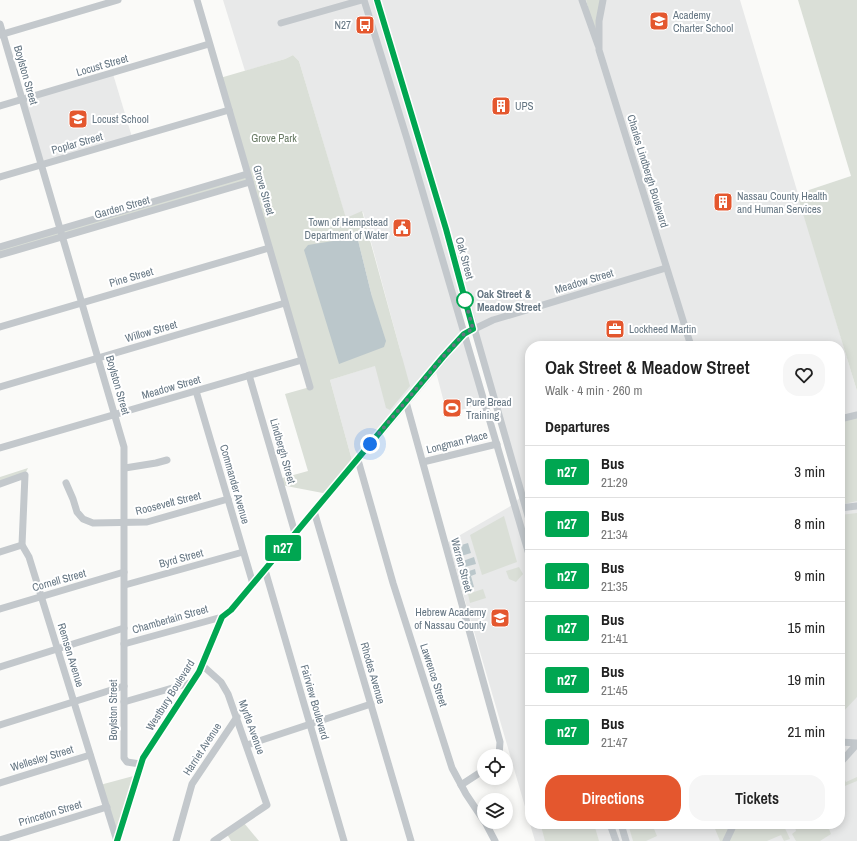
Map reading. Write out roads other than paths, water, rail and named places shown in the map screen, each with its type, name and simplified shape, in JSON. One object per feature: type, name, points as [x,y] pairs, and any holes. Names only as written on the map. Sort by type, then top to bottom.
[{"type":"street","points":[[1,34],[118,0]]},
{"type":"street","name":"Grove Street","points":[[196,0],[310,387]]},
{"type":"street","points":[[281,24],[363,0]]},
{"type":"street","name":"Oak Street","points":[[363,0],[407,139],[525,541]]},
{"type":"street","name":"Oak Street","points":[[376,0],[446,229],[473,329],[525,505]]},
{"type":"street","points":[[582,0],[600,50]]},
{"type":"street","name":"Charles Lindbergh Boulevard","points":[[603,0],[599,21],[600,50],[689,341]]},
{"type":"street","name":"Boylston Street","points":[[0,24],[1,34],[22,99],[124,447],[124,758],[130,763],[140,764]]},
{"type":"street","name":"Locust Street","points":[[0,106],[210,44]]},
{"type":"street","name":"Poplar Street","points":[[0,177],[229,110]]},
{"type":"street","points":[[407,139],[417,136]]},
{"type":"street","name":"Garden Street","points":[[0,255],[61,233],[247,174]]},
{"type":"street","name":"Garden Street","points":[[121,215],[250,182]]},
{"type":"street","points":[[434,233],[446,229]]},
{"type":"street","name":"Garden Street","points":[[0,247],[61,233]]},
{"type":"street","name":"Pine Street","points":[[0,327],[269,248]]},
{"type":"street","name":"Meadow Street","points":[[464,334],[493,320],[666,268]]},
{"type":"street","name":"Willow Street","points":[[0,387],[285,303]]},
{"type":"street","name":"Westbury Boulevard","points":[[117,841],[140,764],[202,665],[222,617],[231,610],[464,334]]},
{"type":"street","points":[[451,349],[463,347],[469,352]]},
{"type":"street","name":"Meadow Street","points":[[0,448],[302,360]]},
{"type":"street","name":"Lindbergh Street","points":[[249,375],[295,533]]},
{"type":"street","name":"Commander Avenue","points":[[196,391],[253,584]]},
{"type":"street","name":"Warren Street","points":[[406,402],[500,742],[500,749]]},
{"type":"street","points":[[845,418],[857,415]]},
{"type":"street","name":"Longman Place","points":[[423,462],[497,444]]},
{"type":"street","points":[[125,468],[156,464],[167,460]]},
{"type":"street","name":"Lawrence Street","points":[[358,460],[393,583],[452,768],[477,810]]},
{"type":"street","name":"Remsen Avenue","points":[[0,484],[25,475],[22,545],[29,557],[117,841]]},
{"type":"street","name":"Roosevelt Street","points":[[66,483],[77,512],[83,519],[93,523],[125,524],[147,522],[228,499]]},
{"type":"street","points":[[845,507],[857,506]]},
{"type":"street","name":"Rhodes Avenue","points":[[314,511],[411,841]]},
{"type":"street","points":[[0,552],[22,545]]},
{"type":"street","name":"Byrd Street","points":[[125,585],[243,552]]},
{"type":"street","name":"Fairview Boulevard","points":[[264,570],[344,841]]},
{"type":"street","name":"Cornell Street","points":[[0,609],[124,572]]},
{"type":"street","name":"Chamberlain Street","points":[[124,644],[222,617]]},
{"type":"street","points":[[0,667],[124,628]]},
{"type":"street","name":"Myrtle Avenue","points":[[202,665],[220,682],[237,717],[267,805],[214,841]]},
{"type":"street","points":[[124,702],[192,682]]},
{"type":"street","points":[[0,725],[124,686]]},
{"type":"street","points":[[246,745],[371,704]]},
{"type":"street","name":"Harriet Avenue","points":[[176,841],[192,784],[237,717]]},
{"type":"street","points":[[845,742],[857,743]]},
{"type":"street","points":[[845,757],[857,743]]},
{"type":"street","name":"Wellesley Street","points":[[0,783],[90,755]]},
{"type":"street","points":[[461,785],[477,775]]},
{"type":"street","name":"Princeton Street","points":[[0,840],[107,807]]},
{"type":"street","name":"Lawrence Street","points":[[488,829],[495,841]]},
{"type":"street","points":[[612,829],[616,841]]},
{"type":"street","points":[[622,829],[626,841]]},
{"type":"street","points":[[726,841],[732,829]]},
{"type":"place","name":"Academy Charter School","points":[[659,21]]},
{"type":"place","name":"N27","points":[[365,25]]},
{"type":"place","name":"UPS","points":[[501,106]]},
{"type":"place","name":"Locust School","points":[[78,119]]},
{"type":"place","name":"Nassau County Health and Human Services","points":[[723,202]]},
{"type":"place","name":"Town of Hempstead Department of Water","points":[[402,228]]},
{"type":"place","name":"Oak Street & Meadow Street","points":[[465,300]]},
{"type":"place","name":"Lockheed Martin","points":[[615,329]]},
{"type":"place","name":"Pure Bread Training","points":[[452,408]]},
{"type":"place","name":"Hebrew Academy of Nassau County","points":[[500,618]]},
{"type":"park label","name":"Grove Park","points":[[274,138]]}]
